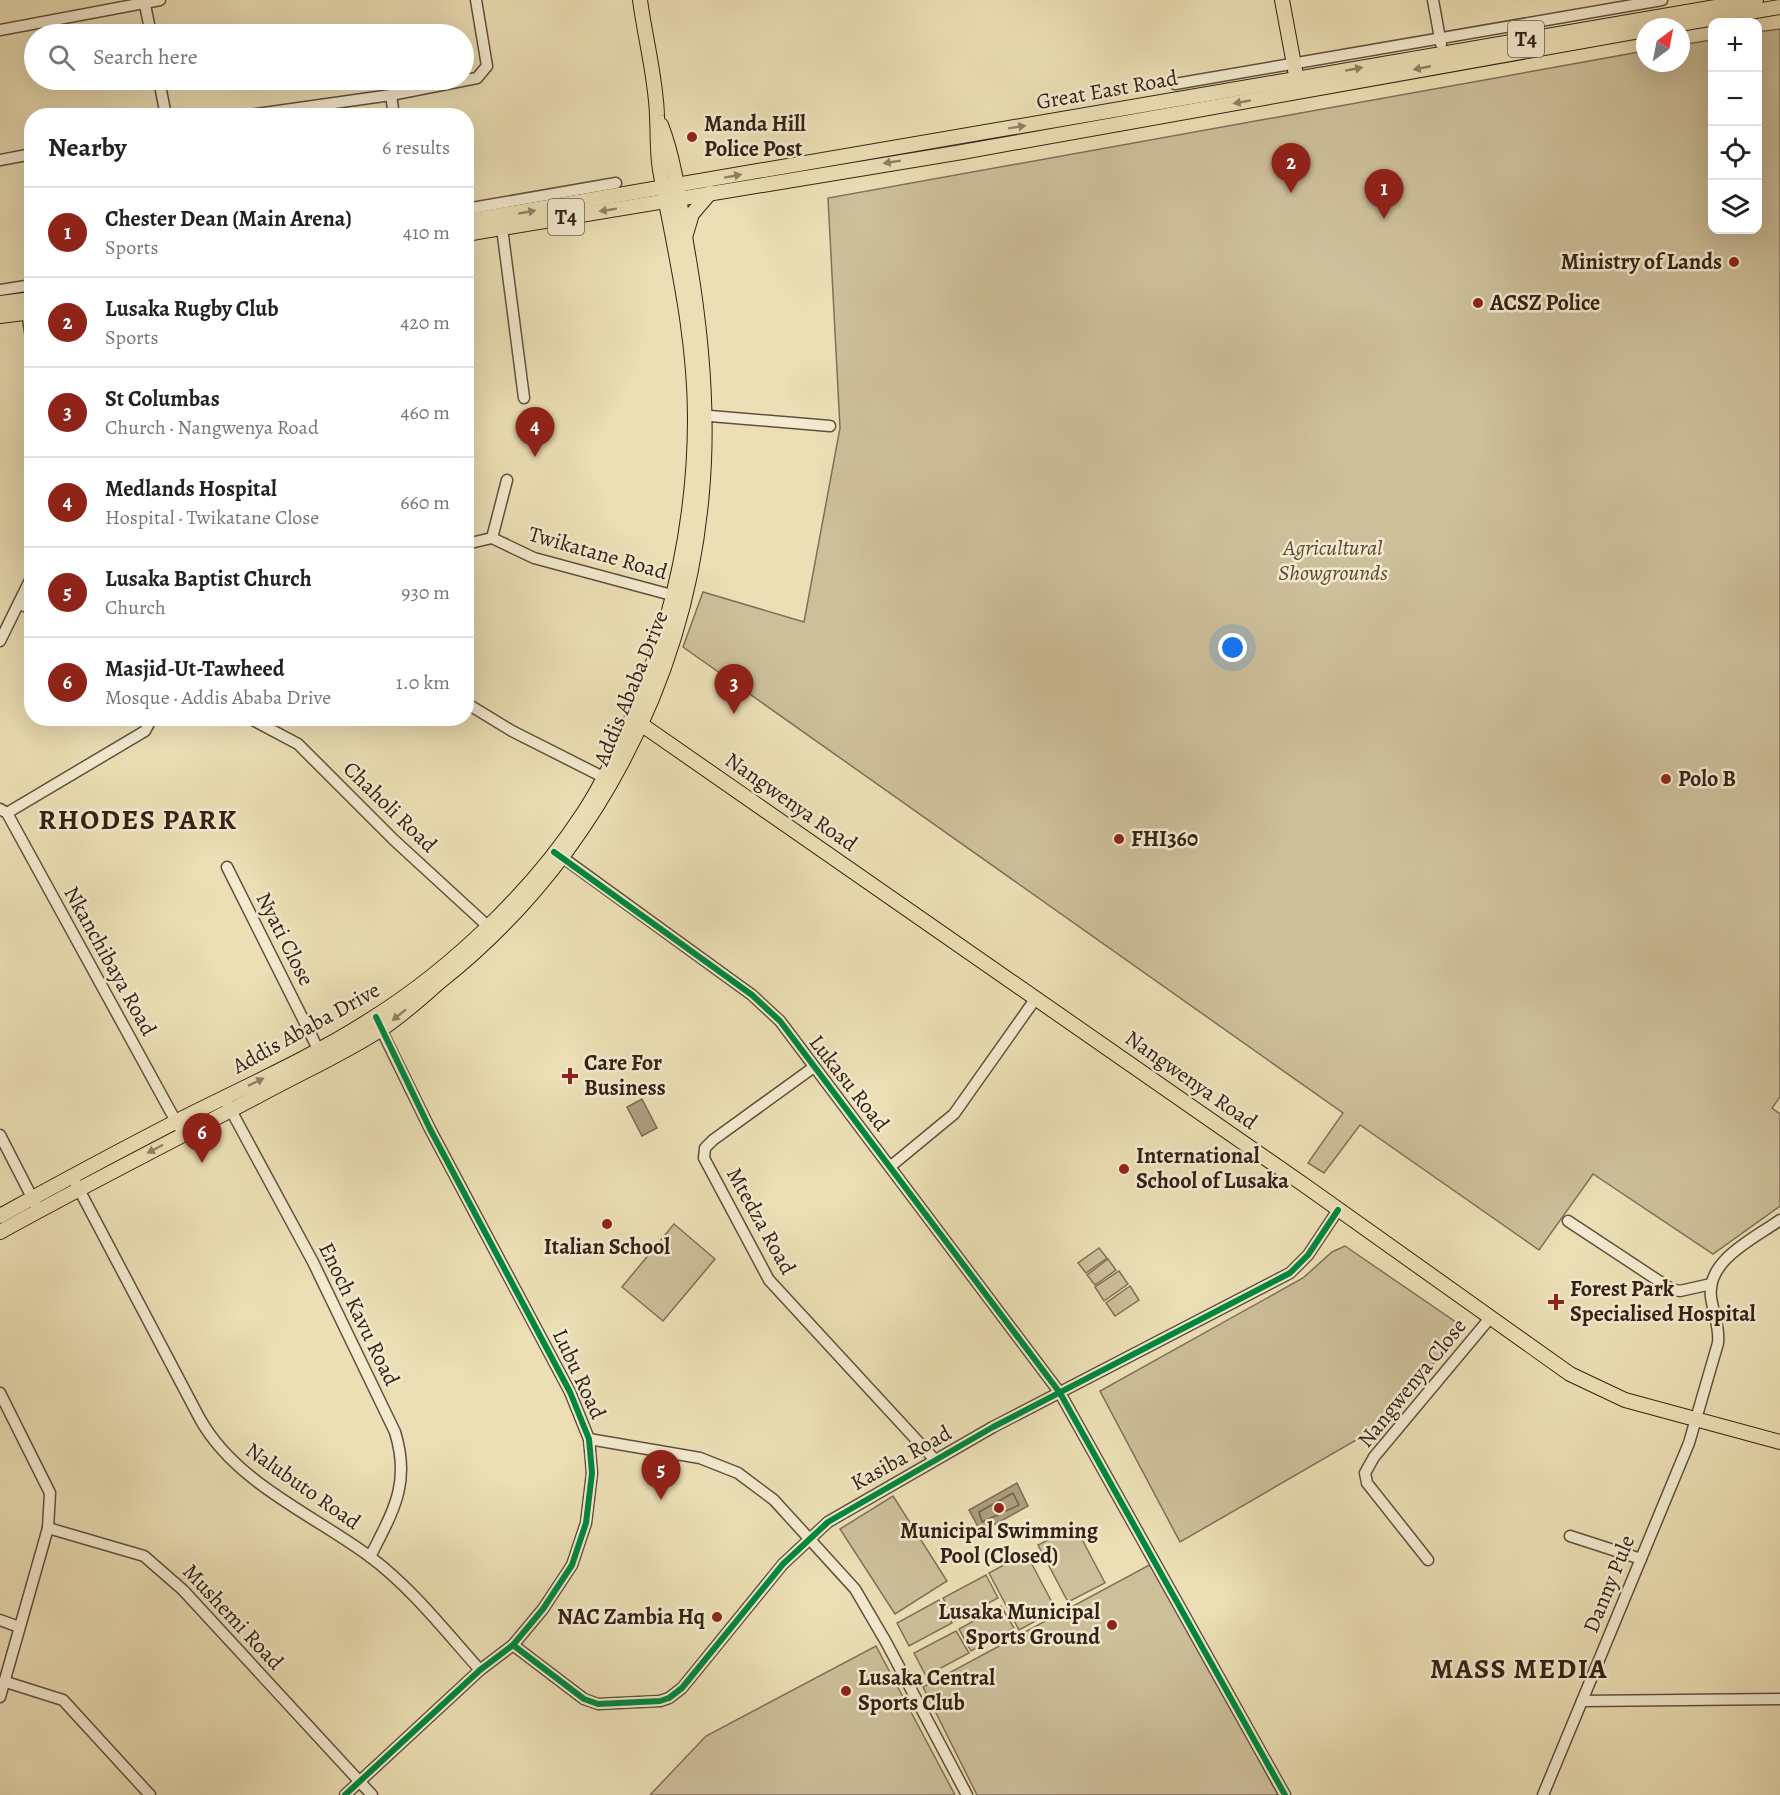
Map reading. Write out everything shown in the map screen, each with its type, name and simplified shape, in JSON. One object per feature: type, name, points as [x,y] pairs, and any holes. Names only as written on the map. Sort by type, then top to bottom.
[{"type":"main road","points":[[640,0],[657,114],[657,148],[667,198]]},
{"type":"main road","points":[[1282,0],[1298,86]]},
{"type":"main road","name":"Great East Road","points":[[474,220],[710,193],[1298,86],[1442,46],[1756,0]]},
{"type":"main road","points":[[1690,22],[1780,7]]},
{"type":"main road","name":"Great East Road","points":[[474,233],[667,198],[697,182],[1636,32]]},
{"type":"main road","points":[[657,114],[666,140],[667,198]]},
{"type":"main road","points":[[666,140],[672,147],[681,170],[697,182]]},
{"type":"main road","points":[[685,238],[692,214],[710,193]]},
{"type":"main road","name":"Addis Ababa Drive","points":[[667,198],[685,238],[703,353],[700,415]]},
{"type":"main road","name":"Addis Ababa Drive","points":[[609,780],[665,662],[703,491],[700,415],[693,355],[667,198]]},
{"type":"main road","points":[[0,303],[24,299]]},
{"type":"main road","points":[[0,316],[24,313]]},
{"type":"main road","name":"Addis Ababa Drive","points":[[0,1216],[36,1204],[76,1184],[322,1055],[378,1023],[450,962],[492,931],[559,854],[585,811],[609,780],[633,741],[636,721]]},
{"type":"main road","name":"Nangwenya Road","points":[[636,721],[1036,998],[1557,1366],[1603,1392],[1780,1442]]},
{"type":"main road","points":[[633,741],[641,735],[656,734]]},
{"type":"main road","name":"Addis Ababa Drive","points":[[0,1232],[36,1204]]},
{"type":"street","points":[[30,24],[144,1],[160,0]]},
{"type":"street","points":[[474,79],[487,66],[476,0]]},
{"type":"street","points":[[1433,0],[1442,46]]},
{"type":"street","points":[[1175,84],[1294,63],[1442,46],[1662,0]]},
{"type":"street","points":[[144,1],[149,24]]},
{"type":"street","points":[[0,30],[24,25]]},
{"type":"street","points":[[161,90],[164,108]]},
{"type":"street","points":[[299,108],[416,90]]},
{"type":"street","points":[[391,95],[393,108]]},
{"type":"street","points":[[0,160],[24,156]]},
{"type":"street","points":[[474,208],[616,183]]},
{"type":"street","points":[[502,228],[524,398]]},
{"type":"street","points":[[0,290],[24,286]]},
{"type":"street","points":[[700,415],[830,426]]},
{"type":"street","points":[[474,542],[492,538],[507,480]]},
{"type":"street","name":"Twikatane Road","points":[[492,538],[534,558],[680,597]]},
{"type":"street","points":[[0,641],[24,593]]},
{"type":"street","points":[[19,603],[24,606]]},
{"type":"street","points":[[474,708],[512,731],[609,780]]},
{"type":"street","points":[[4,811],[145,731],[148,726]]},
{"type":"street","name":"Chaholi Road","points":[[271,726],[298,744],[394,840],[492,931]]},
{"type":"street","name":"Nkanchibaya Road","points":[[4,811],[179,1128]]},
{"type":"street","name":"Lukasu Road","points":[[559,854],[752,995],[780,1021],[1060,1393],[1284,1795]]},
{"type":"street","name":"Nyati Close","points":[[227,867],[322,1055]]},
{"type":"street","points":[[891,1166],[954,1114],[1036,998]]},
{"type":"street","name":"Lubu Road","points":[[345,1795],[480,1670],[513,1645],[543,1609],[572,1565],[586,1523],[592,1473],[589,1439],[543,1339],[430,1129],[378,1023]]},
{"type":"street","name":"Mtedza Road","points":[[814,1067],[712,1140],[705,1148],[704,1158],[768,1280],[935,1460]]},
{"type":"street","name":"Enoch Kavu Road","points":[[228,1104],[313,1262],[395,1432],[401,1462],[400,1491],[370,1557]]},
{"type":"street","points":[[0,1135],[36,1204]]},
{"type":"street","name":"Nalubuto Road","points":[[76,1184],[204,1425],[218,1446],[245,1472],[370,1557],[427,1611],[480,1670]]},
{"type":"street","name":"Kasiba Road","points":[[513,1645],[584,1699],[598,1704],[644,1703],[669,1698],[682,1688],[783,1564],[810,1537],[851,1506],[1290,1272],[1308,1255],[1338,1210]]},
{"type":"street","points":[[1568,1221],[1671,1289],[1680,1291],[1711,1284],[1726,1260],[1780,1220]]},
{"type":"street","name":"Danny Pule","points":[[1543,1795],[1696,1420],[1718,1343],[1711,1284]]},
{"type":"street","name":"Nangwenya Close","points":[[1428,1560],[1367,1483],[1365,1473],[1374,1457],[1490,1318]]},
{"type":"street","points":[[0,1393],[50,1489],[48,1528],[19,1627],[6,1682],[0,1696]]},
{"type":"street","points":[[589,1439],[700,1458],[738,1473],[774,1500],[855,1589],[886,1642],[967,1795]]},
{"type":"street","name":"Mushemi Road","points":[[48,1528],[144,1556],[153,1561],[183,1590],[372,1795]]},
{"type":"street","points":[[1570,1536],[1641,1559]]},
{"type":"street","points":[[0,1620],[19,1627]]},
{"type":"street","points":[[6,1682],[63,1700],[150,1795]]},
{"type":"street","points":[[1582,1701],[1780,1699]]},
{"type":"green space","name":"Agricultural Showgrounds","points":[[1780,29],[1780,1097],[1772,1108],[1780,1114],[1780,1206],[1713,1254],[1593,1174],[1539,1250],[1360,1125],[1324,1173],[1308,1163],[1343,1113],[683,647],[703,592],[804,622],[840,428],[828,198],[1636,53],[1636,72],[1690,72],[1690,44],[1708,41],[1708,234],[1762,234],[1762,31]]},
{"type":"green space","points":[[674,1224],[715,1259],[663,1321],[622,1287]]},
{"type":"green space","points":[[1345,1246],[1463,1327],[1384,1424],[1180,1542],[1100,1391],[1303,1278],[1332,1252]]},
{"type":"green space","points":[[1099,1248],[1107,1258],[1086,1273],[1078,1263]]},
{"type":"green space","points":[[1108,1259],[1116,1270],[1095,1285],[1087,1275]]},
{"type":"green space","points":[[1119,1271],[1128,1284],[1104,1301],[1095,1287]]},
{"type":"green space","points":[[1130,1286],[1139,1300],[1115,1316],[1106,1303]]},
{"type":"green space","points":[[893,1496],[947,1581],[895,1614],[840,1529]]},
{"type":"green space","points":[[1075,1526],[1105,1583],[1068,1602],[1038,1545]]},
{"type":"green space","points":[[1026,1553],[1056,1610],[1019,1630],[989,1573]]},
{"type":"green space","name":"Lusaka Municipal Sports Ground","points":[[1153,1563],[1278,1795],[977,1795],[923,1687]]},
{"type":"green space","points":[[986,1575],[998,1598],[955,1621],[943,1598]]},
{"type":"green space","points":[[939,1600],[952,1623],[909,1646],[897,1623]]},
{"type":"green space","points":[[1001,1606],[1014,1628],[971,1651],[959,1629]]},
{"type":"green space","points":[[956,1631],[969,1653],[926,1676],[914,1653]]},
{"type":"green space","name":"Lusaka Central Sports Club","points":[[876,1646],[955,1795],[650,1795],[706,1736]]},
{"type":"water","points":[[642,1099],[657,1128],[642,1136],[627,1107]]},
{"type":"water","name":"Municipal Swimming Pool (Closed)","points":[[1017,1483],[1028,1506],[981,1532],[969,1510]]},
{"type":"cycle path","points":[[554,852],[752,995],[780,1021],[1060,1393],[1285,1795]]},
{"type":"cycle path","points":[[345,1795],[480,1670],[513,1645],[543,1609],[572,1565],[586,1523],[592,1473],[589,1439],[570,1392],[430,1129],[376,1017]]},
{"type":"cycle path","points":[[513,1645],[584,1699],[598,1704],[660,1701],[669,1698],[682,1688],[783,1564],[828,1522],[993,1427],[1290,1273],[1308,1255],[1338,1210]]},
{"type":"place","name":"Manda Hill Police Post","points":[[692,137]]},
{"type":"place","name":"Lusaka Rugby Club","points":[[1291,193]]},
{"type":"place","name":"Chester Dean (Main Arena)","points":[[1384,219]]},
{"type":"place","name":"Ministry of Lands","points":[[1734,262]]},
{"type":"place","name":"ACSZ Police","points":[[1478,303]]},
{"type":"place","name":"Medlands Hospital","points":[[535,457]]},
{"type":"place","name":"St Columbas","points":[[734,714]]},
{"type":"place","name":"Polo B","points":[[1666,779]]},
{"type":"place","name":"FHI360","points":[[1119,839]]},
{"type":"place","name":"Care For Business","points":[[570,1076]]},
{"type":"place","name":"Masjid-Ut-Tawheed","points":[[202,1163]]},
{"type":"place","name":"International School of Lusaka","points":[[1124,1169]]},
{"type":"place","name":"Italian School","points":[[607,1224]]},
{"type":"place","name":"Forest Park Specialised Hospital","points":[[1556,1302]]},
{"type":"place","name":"Lusaka Baptist Church","points":[[661,1500]]},
{"type":"place","name":"Municipal Swimming Pool (Closed)","points":[[999,1508]]},
{"type":"place","name":"NAC Zambia Hq","points":[[717,1617]]},
{"type":"place","name":"Lusaka Municipal Sports Ground","points":[[1112,1625]]},
{"type":"place","name":"Lusaka Central Sports Club","points":[[846,1691]]},
{"type":"district","name":"RHODES PARK","points":[[138,820]]},
{"type":"district","name":"MASS MEDIA","points":[[1519,1669]]}]
